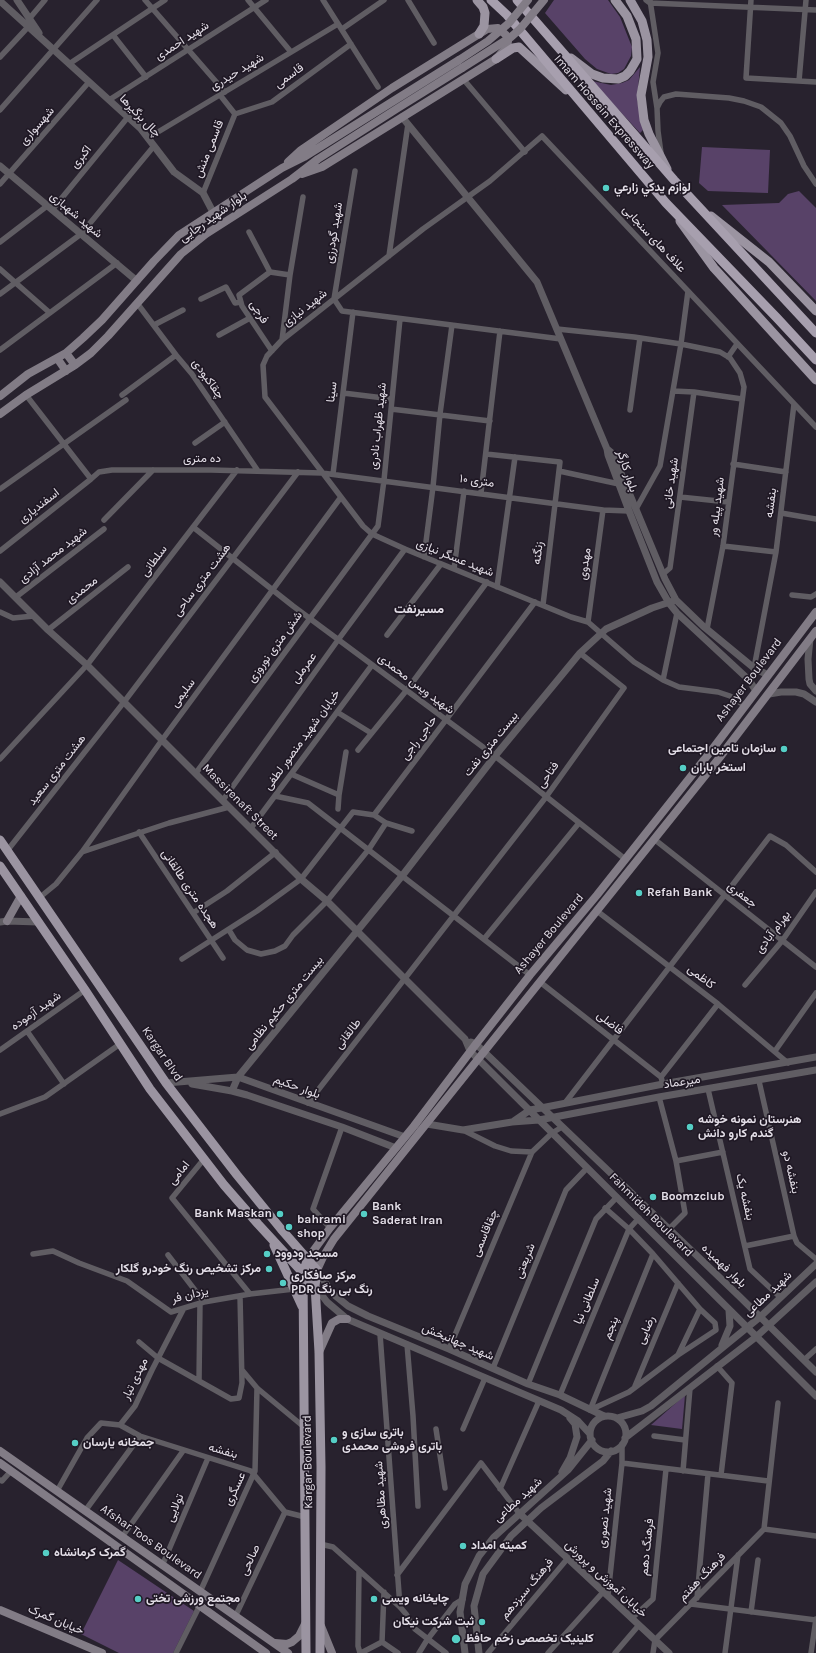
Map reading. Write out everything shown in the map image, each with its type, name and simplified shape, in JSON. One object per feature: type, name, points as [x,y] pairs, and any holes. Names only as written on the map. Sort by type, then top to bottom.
[{"type":"highway","name":"Imam Hossein Expressway","points":[[491,0],[507,15],[578,101],[666,202],[816,360]]},
{"type":"highway","name":"Imam Hossein Expressway","points":[[517,0],[557,48],[674,180],[816,333]]},
{"type":"main road","points":[[477,0],[483,7],[485,13],[484,26],[480,34]]},
{"type":"main road","name":"بلوار شهید رجایی","points":[[0,396],[28,374],[66,353],[102,320],[180,235],[282,168],[304,157],[427,81],[488,41],[509,23],[528,0]]},
{"type":"main road","name":"بلوار شهید رجایی","points":[[0,414],[26,395],[75,365],[99,346],[181,254],[193,243],[297,175],[318,159],[511,37],[524,25],[544,0]]},
{"type":"main road","points":[[557,48],[597,76],[613,80],[625,76],[634,66],[637,51],[632,27],[621,7],[615,0]]},
{"type":"main road","points":[[630,0],[642,21],[648,40],[648,57],[642,88],[642,108],[649,134],[674,180]]},
{"type":"main road","points":[[282,168],[301,150],[392,88],[487,29],[495,27],[502,30],[508,41],[507,47],[496,58]]},
{"type":"main road","points":[[297,175],[322,167],[464,80],[513,48],[519,47],[578,101]]},
{"type":"main road","points":[[666,202],[714,268],[816,380]]},
{"type":"main road","points":[[698,205],[769,262],[816,311]]},
{"type":"main road","points":[[66,353],[75,365]]},
{"type":"main road","points":[[58,358],[66,371]]},
{"type":"main road","name":"Ashayer Boulevard","points":[[303,1273],[308,1258],[330,1228],[396,1148],[530,975],[625,859],[745,706],[816,612]]},
{"type":"main road","name":"Ashayer Boulevard","points":[[317,1270],[334,1239],[597,911],[816,631]]},
{"type":"main road","name":"Kargar Blvd","points":[[0,840],[166,1083],[236,1175],[317,1270]]},
{"type":"main road","points":[[0,866],[85,990],[150,1089],[224,1185],[315,1286]]},
{"type":"main road","points":[[4,921],[21,896]]},
{"type":"main road","points":[[224,1185],[236,1175]]},
{"type":"main road","points":[[270,1237],[304,1311]]},
{"type":"main road","name":"Kargar Boulevard","points":[[317,1270],[315,1286],[319,1390],[320,1653]]},
{"type":"main road","name":"Kargar Boulevard","points":[[303,1273],[306,1653]]},
{"type":"main road","points":[[318,1352],[332,1323],[338,1319],[347,1319]]},
{"type":"main road","points":[[305,1389],[319,1390]]},
{"type":"main road","name":"Afshar Toos Boulevard","points":[[0,1450],[162,1566],[288,1653]]},
{"type":"main road","name":"Afshar Toos Boulevard","points":[[0,1463],[266,1653]]},
{"type":"main road","name":"خیابان گمرک","points":[[0,1610],[102,1653]]},
{"type":"main road","points":[[273,1643],[288,1644],[292,1642],[299,1636],[305,1623]]},
{"type":"main road","points":[[320,1624],[332,1653]]},
{"type":"street","name":"چال بزگیرها","points":[[17,0],[43,40]]},
{"type":"street","points":[[29,19],[45,0]]},
{"type":"street","points":[[0,110],[97,0]]},
{"type":"street","points":[[145,0],[151,9],[188,50]]},
{"type":"street","points":[[69,64],[165,0]]},
{"type":"street","points":[[248,0],[291,52]]},
{"type":"street","name":"شهید احمدی","points":[[110,100],[266,0]]},
{"type":"street","points":[[324,0],[378,87]]},
{"type":"street","name":"شهید حیدری","points":[[148,138],[291,52],[340,26],[384,0]]},
{"type":"street","points":[[408,0],[434,43]]},
{"type":"street","points":[[751,0],[746,78],[816,82]]},
{"type":"street","points":[[799,81],[806,0]]},
{"type":"street","name":"چال بزگیرها","points":[[0,1],[128,117],[148,138],[174,172],[203,193],[213,212]]},
{"type":"street","points":[[662,160],[653,82],[658,53],[649,1],[703,2],[750,7],[816,10]]},
{"type":"street","points":[[0,57],[28,27]]},
{"type":"street","points":[[113,35],[146,77]]},
{"type":"street","name":"قاسمی","points":[[235,114],[272,102],[351,44]]},
{"type":"street","name":"قاسمی منش","points":[[188,50],[222,93],[235,114],[203,193]]},
{"type":"street","points":[[464,80],[525,152]]},
{"type":"street","name":"شهسواری","points":[[0,184],[89,82]]},
{"type":"street","points":[[657,109],[664,97],[676,94],[729,98],[744,101],[760,108],[781,123],[790,136],[804,166],[816,184]]},
{"type":"street","name":"اکبری","points":[[0,242],[50,208],[128,117]]},
{"type":"street","points":[[402,117],[537,282],[607,449]]},
{"type":"street","points":[[389,256],[408,124]]},
{"type":"street","name":"علاف های سنجابی","points":[[468,197],[490,181],[542,136],[816,427]]},
{"type":"street","points":[[0,294],[81,234],[154,146]]},
{"type":"street","name":"شهید شهبازی","points":[[0,166],[137,281]]},
{"type":"street","name":"شهید گودرزی","points":[[334,299],[355,171]]},
{"type":"street","points":[[282,340],[290,275],[303,197]]},
{"type":"street","name":"شهید نیازی","points":[[322,473],[265,397],[263,365],[267,356],[282,340],[389,256],[468,197]]},
{"type":"street","points":[[249,232],[270,272],[290,275]]},
{"type":"street","points":[[0,350],[117,264]]},
{"type":"street","points":[[0,269],[50,313]]},
{"type":"street","name":"فرجی","points":[[270,272],[239,295],[241,302],[250,318],[272,351]]},
{"type":"street","points":[[201,299],[226,287],[235,303],[241,302]]},
{"type":"street","points":[[632,510],[660,466],[681,344],[688,291]]},
{"type":"street","points":[[334,299],[342,311],[561,339]]},
{"type":"street","name":"چقاکبودی","points":[[137,303],[192,374],[258,471]]},
{"type":"street","points":[[154,325],[183,310]]},
{"type":"street","name":"سینا","points":[[333,474],[353,312]]},
{"type":"street","points":[[219,335],[250,318]]},
{"type":"street","name":"شهید ظهراب نادری","points":[[372,534],[378,526],[380,516],[400,319]]},
{"type":"street","points":[[424,557],[440,414],[452,325]]},
{"type":"street","points":[[557,329],[681,344],[720,352],[728,357],[737,344]]},
{"type":"street","points":[[481,493],[500,332]]},
{"type":"street","points":[[630,410],[640,338]]},
{"type":"street","points":[[122,395],[176,355]]},
{"type":"street","name":"شهید پیله ور","points":[[707,629],[723,546],[744,387],[740,373],[728,357]]},
{"type":"street","points":[[673,391],[694,392],[742,399]]},
{"type":"street","name":"شهید خانی","points":[[663,574],[670,568],[694,392]]},
{"type":"street","points":[[343,393],[392,399]]},
{"type":"street","points":[[26,395],[89,476]]},
{"type":"street","points":[[0,489],[126,400]]},
{"type":"street","name":"بنفشه","points":[[754,668],[776,552],[794,404]]},
{"type":"street","points":[[391,409],[490,421]]},
{"type":"street","points":[[195,443],[225,422]]},
{"type":"street","name":"بلوار کارگر","points":[[607,449],[619,484],[663,574],[677,613],[749,680],[756,691]]},
{"type":"street","name":"بلوار کارگر","points":[[607,449],[613,454],[657,582],[672,601],[754,668],[768,675]]},
{"type":"street","points":[[486,454],[560,462],[559,471],[619,484]]},
{"type":"street","points":[[497,587],[515,457]]},
{"type":"street","points":[[733,464],[786,472]]},
{"type":"street","points":[[104,520],[153,470]]},
{"type":"street","name":"ده متری","points":[[89,476],[100,472],[153,470],[237,470],[322,473]]},
{"type":"street","name":"سلطانی","points":[[0,759],[87,665],[237,470]]},
{"type":"street","name":"زنگنه","points":[[543,605],[559,471]]},
{"type":"street","name":"هشت متری ساحی","points":[[124,702],[298,472]]},
{"type":"street","name":"۱۰ متری","points":[[322,473],[603,510],[632,510]]},
{"type":"street","name":"شهید عسگر نیازی","points":[[322,473],[363,526],[372,534],[497,587],[588,622],[634,662],[663,680],[679,687],[718,692],[730,696],[745,706]]},
{"type":"street","name":"اسفندیاری","points":[[0,551],[89,476]]},
{"type":"street","points":[[454,569],[464,491]]},
{"type":"street","name":"سلیمی","points":[[39,898],[56,884],[82,852],[340,497]]},
{"type":"street","points":[[680,497],[728,502]]},
{"type":"street","name":"مهدوی","points":[[588,622],[603,510]]},
{"type":"street","points":[[781,514],[816,519]]},
{"type":"street","name":"شهید ویس محمدی","points":[[193,527],[310,619],[495,756],[625,859]]},
{"type":"street","name":"شهید محمد آزادی","points":[[16,598],[104,529]]},
{"type":"street","name":"شش متری نوروزی","points":[[196,773],[372,534]]},
{"type":"street","points":[[723,546],[776,552]]},
{"type":"street","name":"عمرملی","points":[[223,800],[405,549]]},
{"type":"street","points":[[387,634],[441,564]]},
{"type":"street","name":"محمدی","points":[[48,630],[128,567]]},
{"type":"street","name":"Massirenaft Street","points":[[0,582],[48,630],[87,665],[276,852],[301,879],[327,901],[465,1039],[476,1044],[484,1051]]},
{"type":"street","points":[[358,750],[406,690],[487,582]]},
{"type":"street","points":[[792,595],[811,597],[816,594]]},
{"type":"street","name":"بیست متری نفت","points":[[357,932],[495,756],[580,653],[606,629],[645,611],[672,601]]},
{"type":"street","name":"حاجی راجی","points":[[374,815],[535,602]]},
{"type":"street","points":[[0,612],[13,618],[34,616]]},
{"type":"street","points":[[663,680],[677,613]]},
{"type":"street","points":[[810,639],[808,659],[809,679],[810,684],[816,691]]},
{"type":"street","name":"فتاحی","points":[[405,979],[546,797],[624,688],[580,653]]},
{"type":"street","name":"خیابان شهید منصور لطفی","points":[[251,828],[372,665]]},
{"type":"street","points":[[768,694],[796,692],[804,694],[816,702]]},
{"type":"street","name":"هشت متری سعید","points":[[7,851],[124,702]]},
{"type":"street","points":[[337,712],[371,733]]},
{"type":"street","points":[[338,809],[346,752]]},
{"type":"street","points":[[291,774],[340,795]]},
{"type":"street","points":[[275,796],[308,803],[341,827],[530,975]]},
{"type":"street","points":[[82,852],[139,832],[230,807]]},
{"type":"street","points":[[182,959],[229,930],[301,879],[354,812],[374,815],[386,823],[412,831]]},
{"type":"street","points":[[229,930],[235,940],[247,950],[261,954],[275,951],[285,946],[293,935],[327,901],[369,849],[386,823]]},
{"type":"street","points":[[484,939],[579,823]]},
{"type":"street","name":"هجده متری طالقانی","points":[[139,832],[223,958]]},
{"type":"street","points":[[564,1103],[770,836],[786,845],[816,872]]},
{"type":"street","name":"جعفری","points":[[654,839],[816,967]]},
{"type":"street","points":[[193,913],[227,890],[276,852]]},
{"type":"street","name":"بهرام آبادی","points":[[745,985],[782,940],[816,892]]},
{"type":"street","name":"کاظمی","points":[[597,911],[718,1004],[788,1063]]},
{"type":"street","points":[[4,921],[39,922]]},
{"type":"street","name":"بیست متری حکیم نظامی","points":[[232,1091],[238,1078],[357,932]]},
{"type":"street","name":"طالقانی","points":[[308,1103],[405,979]]},
{"type":"street","name":"فاضلی","points":[[540,982],[614,1040],[662,1081]]},
{"type":"street","name":"شهید آزموده","points":[[0,1050],[85,990]]},
{"type":"street","points":[[775,1051],[816,993]]},
{"type":"street","points":[[662,1081],[718,1004]]},
{"type":"street","points":[[27,1031],[64,1084]]},
{"type":"street","name":"Massirenaft Street","points":[[465,1039],[470,1051]]},
{"type":"street","points":[[0,1114],[45,1097],[120,1044]]},
{"type":"street","name":"Fahmideh Boulevard","points":[[470,1051],[816,1396]]},
{"type":"street","name":"بلوار فهمیده","points":[[484,1051],[541,1108],[769,1326]]},
{"type":"street","name":"میرعماد","points":[[530,1110],[643,1088],[662,1081],[788,1063],[816,1057]]},
{"type":"street","name":"میرعماد","points":[[427,1124],[463,1130],[512,1122],[539,1120],[659,1097],[816,1070]]},
{"type":"street","name":"بلوار حکیم","points":[[166,1083],[238,1078],[404,1137]]},
{"type":"street","name":"بنفشه دو","points":[[758,1081],[794,1236],[797,1243],[816,1259]]},
{"type":"street","name":"بلوار حکیم","points":[[180,1082],[232,1091],[342,1127],[396,1148]]},
{"type":"street","points":[[643,1088],[645,1100]]},
{"type":"street","name":"بنفشه یک","points":[[708,1089],[750,1269],[780,1297]]},
{"type":"street","points":[[659,1097],[676,1161],[686,1213],[669,1229]]},
{"type":"street","points":[[512,1122],[530,1110]]},
{"type":"street","points":[[330,1228],[313,1209],[342,1127]]},
{"type":"street","name":"چقاقاسمی","points":[[449,1349],[532,1152],[552,1133],[562,1127]]},
{"type":"street","points":[[463,1130],[495,1146],[511,1151],[532,1152]]},
{"type":"street","points":[[676,1161],[723,1152]]},
{"type":"street","name":"امامی","points":[[204,1159],[172,1198],[250,1294]]},
{"type":"street","name":"شریعتی","points":[[493,1368],[566,1190],[587,1168]]},
{"type":"street","points":[[528,1384],[596,1219],[617,1197]]},
{"type":"street","points":[[590,1410],[621,1396],[716,1330],[714,1323],[700,1309],[653,1254],[630,1229],[605,1208]]},
{"type":"street","name":"سلطانی نیا","points":[[560,1396],[630,1229],[639,1218]]},
{"type":"street","points":[[745,1246],[794,1236]]},
{"type":"street","name":"یزدان فر","points":[[33,1254],[53,1251],[79,1263],[127,1281],[171,1312],[202,1303],[250,1294],[294,1289]]},
{"type":"street","name":"پنجم","points":[[590,1410],[653,1254]]},
{"type":"street","points":[[168,1255],[202,1303],[199,1381]]},
{"type":"street","name":"شهید مطاعی","points":[[617,1418],[642,1411],[651,1406],[760,1317],[816,1264]]},
{"type":"street","name":"شهید جهانبخش","points":[[317,1270],[332,1293],[348,1306],[368,1316],[449,1349],[528,1384],[560,1396],[604,1416]]},
{"type":"street","name":"شهید مطاعی","points":[[624,1441],[717,1366],[756,1337],[816,1282]]},
{"type":"street","name":"رضایی","points":[[635,1386],[678,1283]]},
{"type":"street","name":"شهید جهانبخش","points":[[315,1286],[327,1302],[347,1319],[562,1410],[578,1421],[591,1437]]},
{"type":"street","points":[[139,1342],[158,1358],[231,1399],[239,1398],[242,1383],[240,1296]]},
{"type":"street","points":[[720,1349],[728,1334],[731,1323],[730,1310],[725,1305]]},
{"type":"street","name":"مهدی تبار","points":[[120,1425],[135,1406],[184,1308]]},
{"type":"street","points":[[678,1355],[700,1309]]},
{"type":"street","points":[[769,1326],[816,1372]]},
{"type":"street","name":"شهید مظاهری","points":[[380,1334],[400,1607]]},
{"type":"street","points":[[407,1344],[418,1506]]},
{"type":"street","points":[[804,1360],[816,1349]]},
{"type":"street","points":[[453,1365],[458,1353]]},
{"type":"street","points":[[717,1366],[732,1383],[721,1475]]},
{"type":"street","points":[[242,1369],[257,1388],[305,1428]]},
{"type":"street","points":[[463,1429],[485,1378]]},
{"type":"street","name":"عسگری","points":[[200,1592],[255,1471],[257,1388]]},
{"type":"street","points":[[683,1471],[690,1388]]},
{"type":"street","points":[[500,1489],[539,1401]]},
{"type":"street","points":[[778,1403],[768,1481],[764,1529],[816,1536]]},
{"type":"street","points":[[556,1481],[570,1458],[577,1437],[575,1424],[562,1410]]},
{"type":"street","points":[[604,1416],[617,1418],[623,1425],[626,1434],[624,1441],[615,1450],[611,1451],[599,1449],[591,1437],[594,1423],[604,1416]]},
{"type":"street","points":[[57,1491],[87,1438],[101,1423],[120,1425]]},
{"type":"street","name":"بنفشه","points":[[120,1425],[140,1436],[183,1451],[251,1470],[285,1512]]},
{"type":"street","points":[[436,1429],[445,1488]]},
{"type":"street","points":[[85,1510],[140,1436]]},
{"type":"street","points":[[654,1436],[685,1440]]},
{"type":"street","name":"شهید مطاعی","points":[[465,1653],[460,1612],[466,1584],[479,1556],[494,1537],[571,1466],[591,1437]]},
{"type":"street","name":"شهید نصوری","points":[[606,1593],[624,1441]]},
{"type":"street","points":[[122,1537],[183,1451]]},
{"type":"street","name":"شهید مطاعی","points":[[479,1653],[474,1606],[483,1574],[511,1536],[542,1508],[602,1461],[611,1451]]},
{"type":"street","name":"تولایی","points":[[162,1566],[208,1458]]},
{"type":"street","points":[[397,1575],[481,1463],[519,1513]]},
{"type":"street","points":[[622,1463],[768,1481]]},
{"type":"street","name":"فرهنگ دهم","points":[[632,1618],[653,1599],[666,1469]]},
{"type":"street","points":[[0,1480],[2,1481],[11,1471]]},
{"type":"street","points":[[697,1598],[708,1474]]},
{"type":"street","points":[[285,1512],[305,1517]]},
{"type":"street","name":"صالحی","points":[[235,1617],[285,1512]]},
{"type":"street","name":"خیابان آموزش و پرورش","points":[[519,1513],[669,1653]]},
{"type":"street","name":"فرهنگ هفتم","points":[[655,1640],[764,1529]]},
{"type":"street","points":[[320,1544],[333,1547],[400,1607],[415,1629],[427,1640],[446,1653]]},
{"type":"street","points":[[725,1653],[738,1555]]},
{"type":"street","name":"فرهنگ سیزدهم","points":[[488,1653],[568,1558]]},
{"type":"street","points":[[751,1612],[758,1560]]},
{"type":"street","points":[[359,1571],[358,1646],[361,1653],[382,1642]]},
{"type":"street","points":[[382,1642],[384,1592]]},
{"type":"street","points":[[548,1653],[606,1593]]},
{"type":"street","points":[[419,1653],[454,1604],[462,1600]]},
{"type":"street","points":[[691,1604],[816,1620],[811,1653]]},
{"type":"street","points":[[176,1653],[200,1605]]},
{"type":"street","points":[[615,1653],[640,1625]]},
{"type":"street","points":[[653,1653],[655,1640]]},
{"type":"street","points":[[382,1642],[398,1653]]},
{"type":"shaded area","points":[[554,0],[608,0],[620,17],[632,47],[631,56],[624,69],[618,73],[611,74],[597,69],[585,59],[545,13]]},
{"type":"shaded area","points":[[640,67],[637,99],[643,130],[640,133],[592,81],[611,85],[622,83],[629,80]]},
{"type":"shaded area","points":[[702,147],[770,150],[768,193],[708,191],[699,183]]},
{"type":"shaded area","points":[[799,191],[816,208],[816,301],[722,205],[779,203],[788,194]]},
{"type":"shaded area","points":[[685,1395],[682,1429],[651,1425]]},
{"type":"shaded area","name":"مجتمع ورزشی تختی","points":[[118,1560],[194,1611],[173,1653],[119,1653],[81,1634]]},
{"type":"place","name":"لوازم يدكي زارعي","points":[[606,188]]},
{"type":"place","name":"سازمان تامین اجتماعی","points":[[784,749]]},
{"type":"place","name":"استخر باران","points":[[683,768]]},
{"type":"place","name":"Refah Bank","points":[[639,893]]},
{"type":"place","name":"هنرستان نمونه خوشه گندم کارو دانش","points":[[690,1127]]},
{"type":"place","name":"Boomzclub","points":[[653,1197]]},
{"type":"place","name":"Bank Maskan","points":[[280,1214]]},
{"type":"place","name":"Bank Saderat Iran","points":[[364,1214]]},
{"type":"place","name":"bahrami shop","points":[[289,1227]]},
{"type":"place","name":"مسجد ودوود","points":[[267,1254]]},
{"type":"place","name":"مرکز تشخیص رنگ خودرو گلکار","points":[[269,1269]]},
{"type":"place","name":"مرکز صافکاری PDR رنگ بی رنگ","points":[[283,1283]]},
{"type":"place","name":"باتری سازی و باتری فروشی محمدی","points":[[334,1440]]},
{"type":"place","name":"جمخانه یارسان","points":[[75,1443]]},
{"type":"place","name":"کمیته امداد","points":[[463,1546]]},
{"type":"place","name":"گمرک کرمانشاه","points":[[46,1553]]},
{"type":"place","name":"مجتمع ورزشی تختی","points":[[138,1599]]},
{"type":"place","name":"چایخانه ویسی","points":[[374,1599]]},
{"type":"place","name":"ثبت شرکت نیکان","points":[[482,1622]]},
{"type":"place","name":"کلینیک تخصصی زخم حافظ","points":[[456,1639]]},
{"type":"district","name":"مسیرنفت","points":[[419,609]]}]
